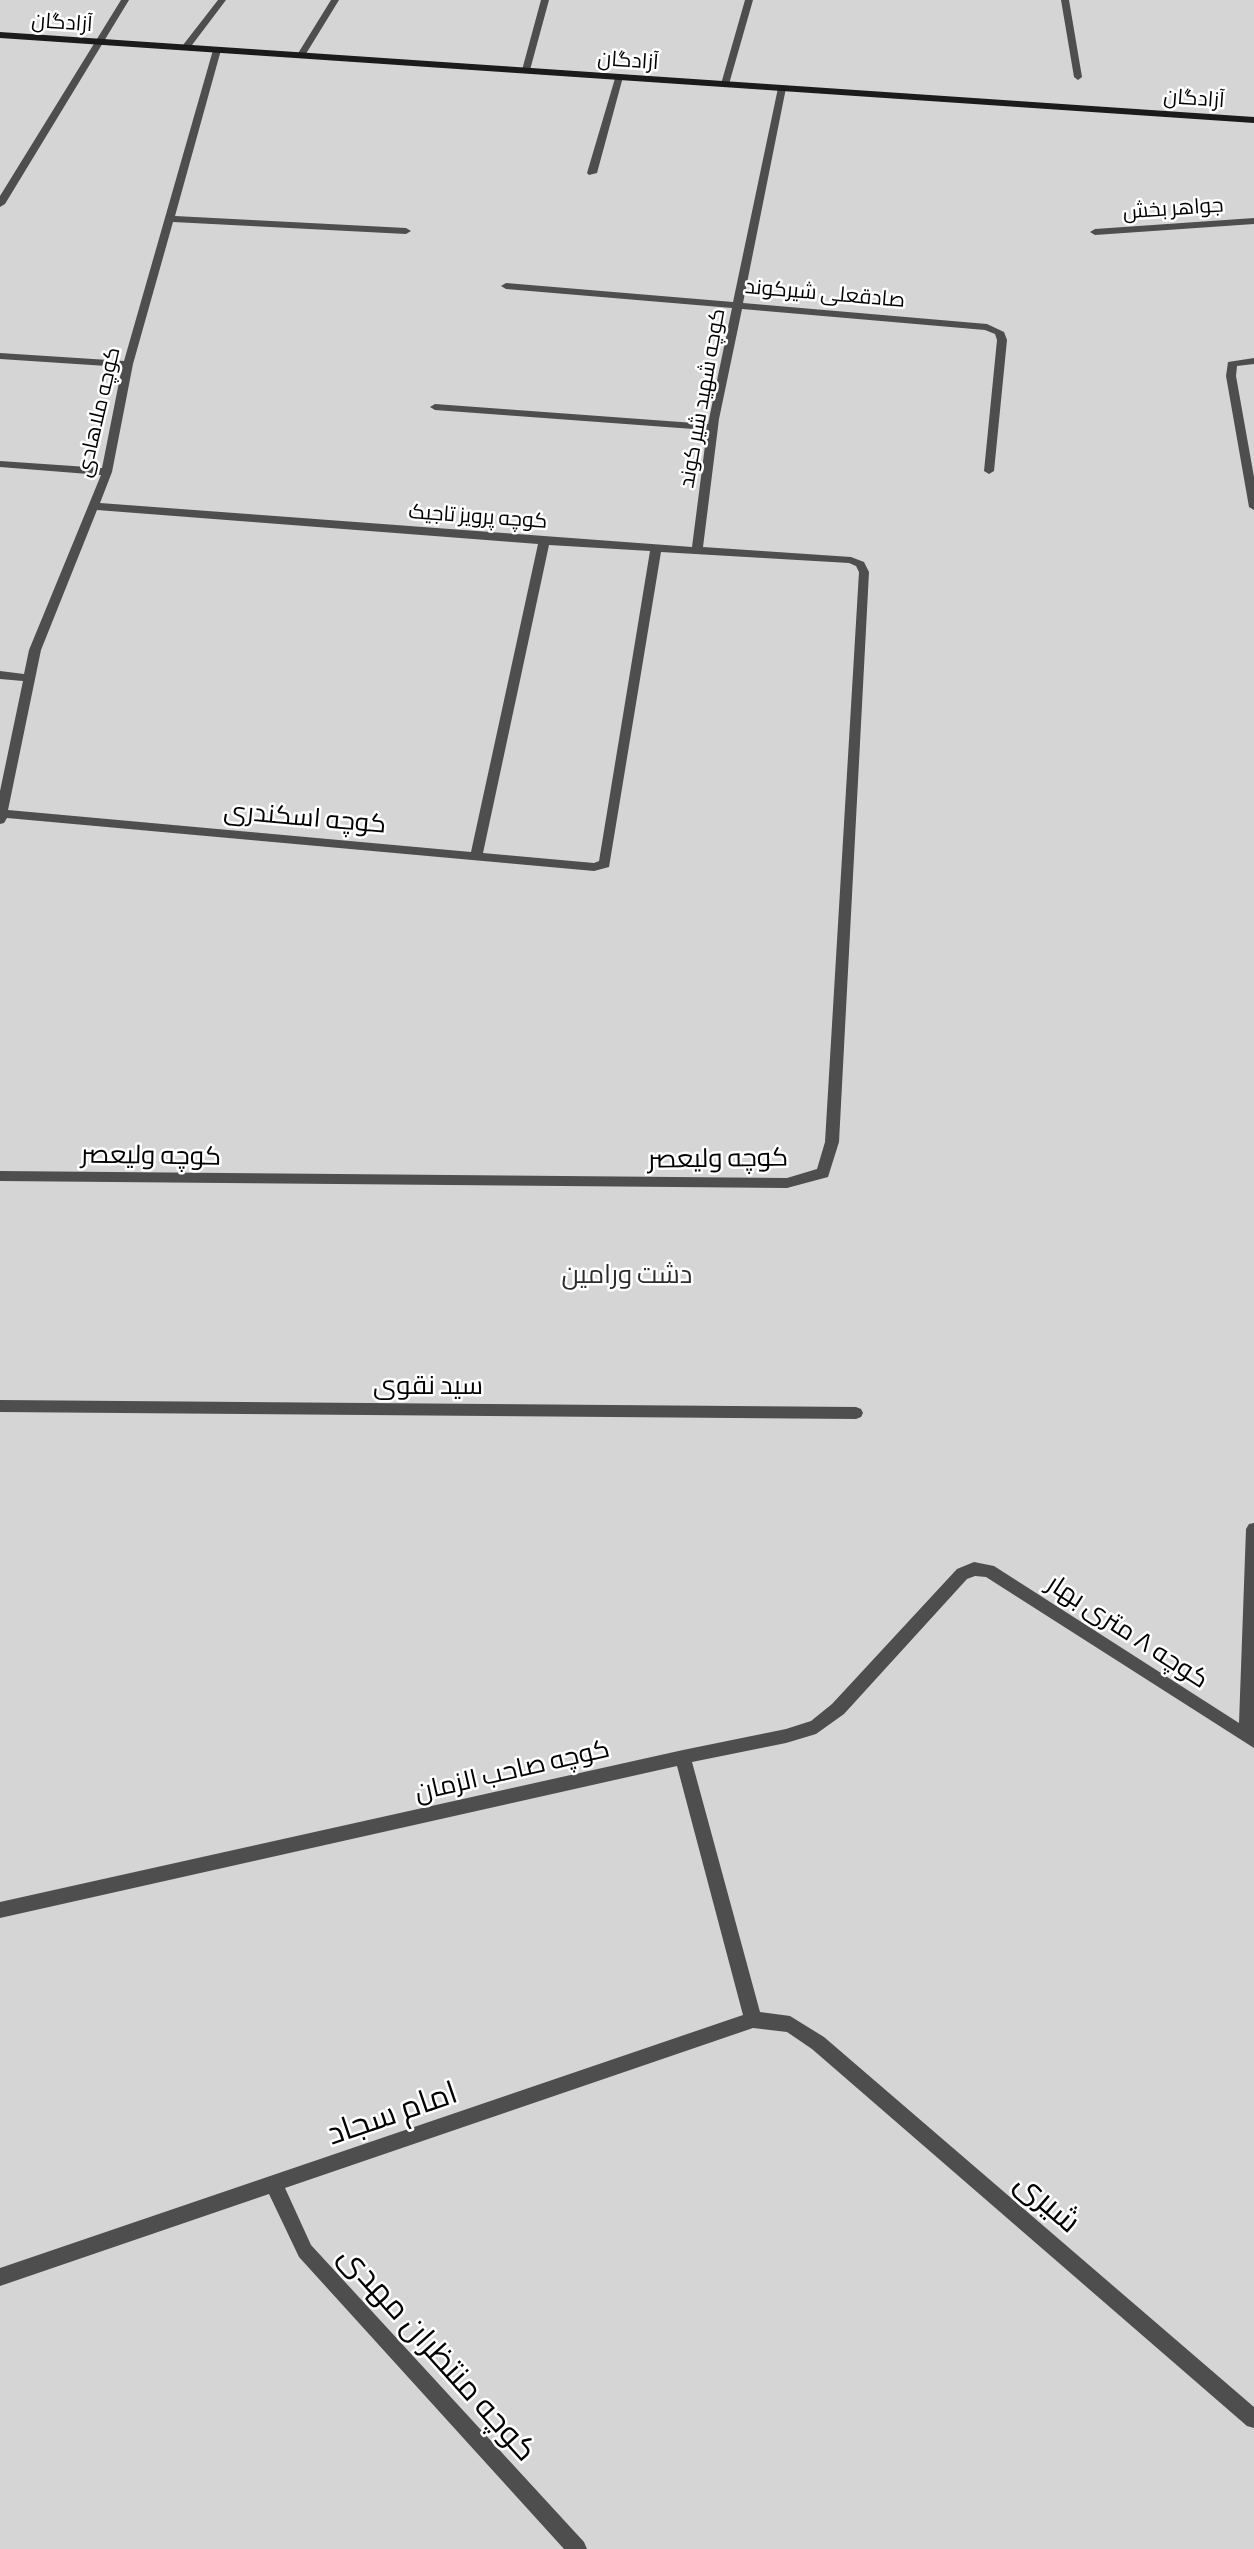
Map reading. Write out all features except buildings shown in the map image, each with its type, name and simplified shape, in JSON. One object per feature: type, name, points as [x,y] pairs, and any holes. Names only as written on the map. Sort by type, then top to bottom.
[{"type":"main road","name":"آزادگان","points":[[0,35],[1254,120]]},
{"type":"street","points":[[0,204],[124,0]]},
{"type":"street","points":[[186,47],[222,0]]},
{"type":"street","points":[[301,55],[334,0]]},
{"type":"street","points":[[526,71],[545,0]]},
{"type":"street","points":[[725,84],[749,0]]},
{"type":"street","points":[[1065,0],[1078,77]]},
{"type":"street","name":"کوچه ملاهادی","points":[[1,817],[3,788],[35,650],[107,472],[128,364],[217,50]]},
{"type":"street","points":[[592,173],[619,77]]},
{"type":"street","name":"کوچه شهید شیر کوند","points":[[697,550],[713,428],[782,88]]},
{"type":"street","points":[[169,219],[406,231]]},
{"type":"street","name":"جواهر بخش","points":[[1095,232],[1254,221]]},
{"type":"street","name":"صادقعلی شیرکوند","points":[[506,286],[987,327],[999,332],[1002,340],[989,471]]},
{"type":"street","points":[[0,356],[128,364]]},
{"type":"street","points":[[1254,361],[1232,364],[1231,376],[1254,507]]},
{"type":"street","points":[[435,407],[713,428]]},
{"type":"street","points":[[0,464],[107,472]]},
{"type":"street","name":"کوچه پرویز تاجیک","points":[[93,506],[544,541],[851,560],[860,564]]},
{"type":"street","points":[[476,855],[544,541]]},
{"type":"street","name":"کوچه اسکندری","points":[[1,817],[594,867],[605,864],[656,548]]},
{"type":"street","name":"کوچه ولیعصر","points":[[0,1176],[787,1184],[823,1173],[832,1142],[864,572],[860,564]]},
{"type":"street","points":[[0,675],[30,678]]},
{"type":"street","name":"سید نقوی","points":[[0,1406],[856,1413]]},
{"type":"street","points":[[1251,1739],[1254,1529]]},
{"type":"street","name":"کوچه ۸ متری بهار","points":[[974,1569],[989,1571],[1251,1739]]},
{"type":"street","name":"کوچه صاحب الزمان","points":[[0,1910],[786,1736],[816,1727],[838,1709],[962,1574],[974,1569]]},
{"type":"street","points":[[683,1757],[753,2020]]},
{"type":"street","name":"امام سجاد","points":[[0,2277],[753,2020],[790,2024],[803,2031]]},
{"type":"street","name":"شیری","points":[[803,2031],[1254,2419]]},
{"type":"street","name":"کوچه منتظران مهدی","points":[[274,2184],[305,2251],[577,2549]]},
{"type":"green space","name":"دشت ورامین","points":[[0,0],[1254,0],[1254,2549],[0,2549]]}]
